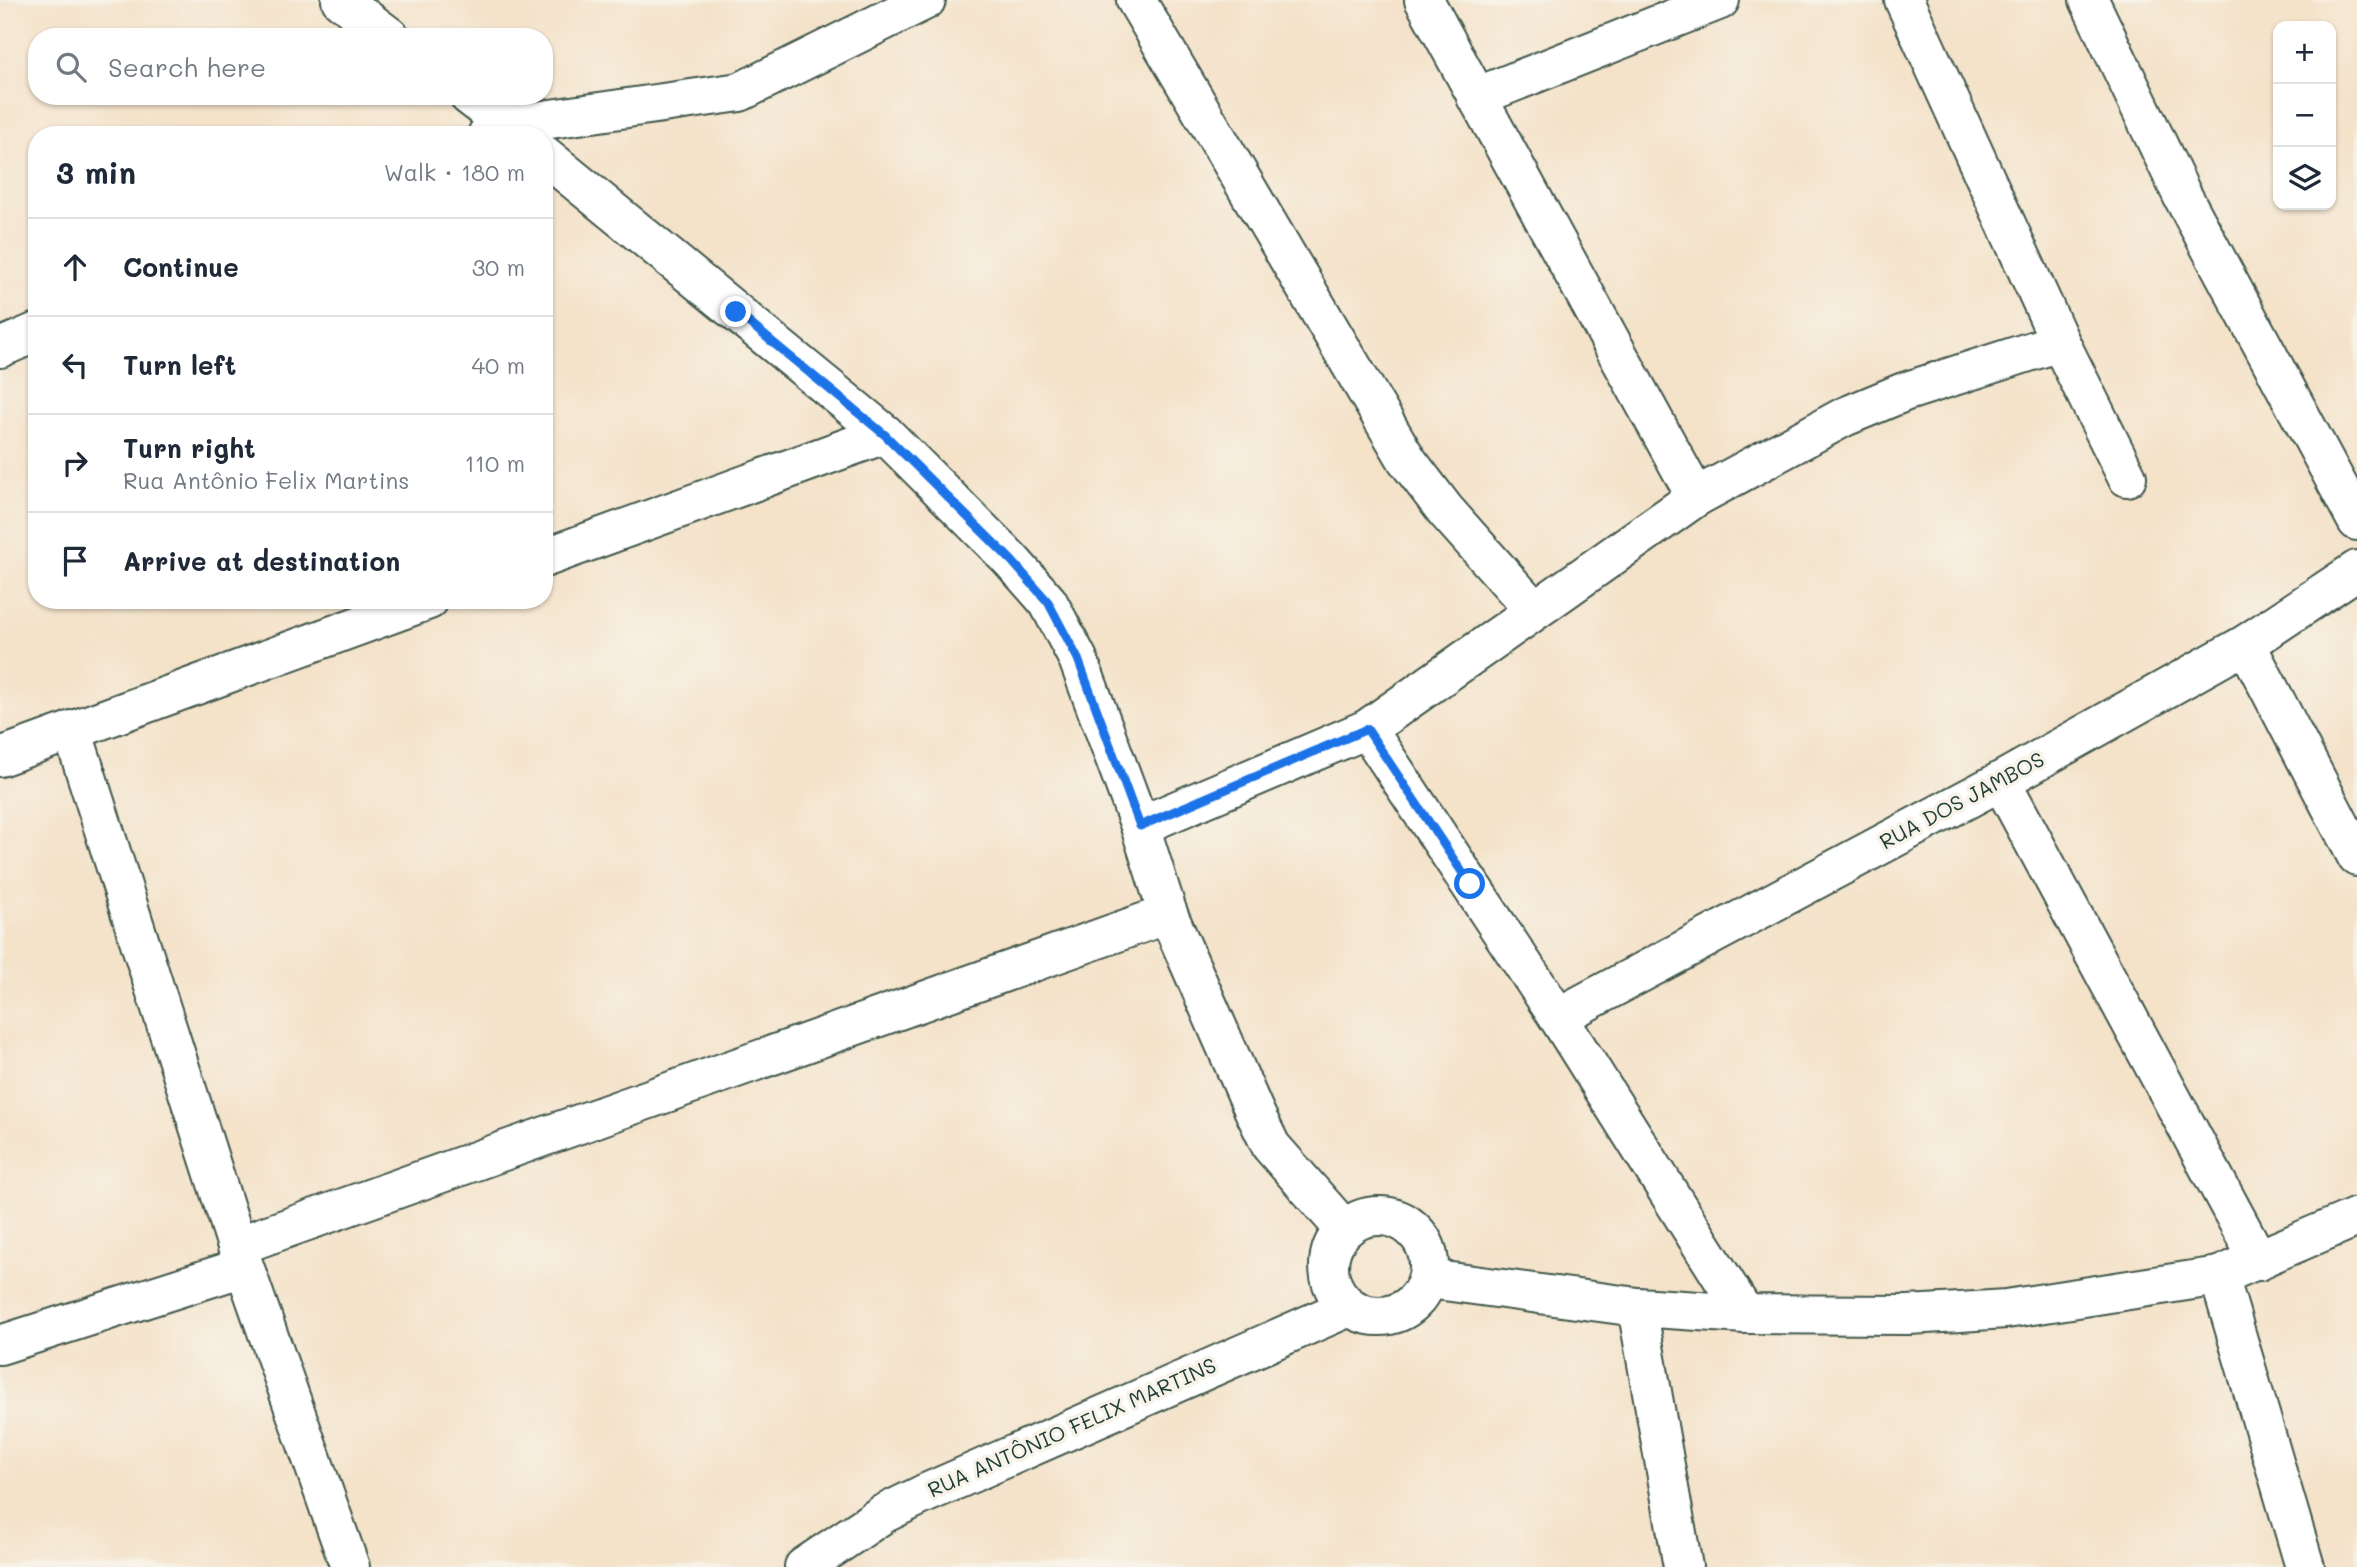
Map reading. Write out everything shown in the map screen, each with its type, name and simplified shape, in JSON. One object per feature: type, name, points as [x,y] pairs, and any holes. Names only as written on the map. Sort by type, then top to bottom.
[{"type":"street","points":[[341,0],[378,28]]},
{"type":"street","points":[[540,126],[740,92],[926,0]]},
{"type":"street","points":[[1136,0],[1407,460],[1445,510],[1534,610]]},
{"type":"street","points":[[1424,0],[1696,497]]},
{"type":"street","points":[[1476,97],[1720,0]]},
{"type":"street","points":[[1904,0],[2060,342],[2127,477]]},
{"type":"street","points":[[2089,0],[2182,195],[2357,521]]},
{"type":"street","points":[[478,105],[499,126]]},
{"type":"street","points":[[553,162],[885,435],[1018,567],[1048,602],[1078,659],[1140,826],[1168,915],[1271,1146],[1344,1229]]},
{"type":"street","points":[[0,348],[28,336]]},
{"type":"street","points":[[1140,826],[1367,729],[1696,497],[1844,417],[1877,402],[2060,342]]},
{"type":"street","points":[[553,555],[885,435]]},
{"type":"street","name":"RUA DOS JAMBOS","points":[[1558,1017],[2001,781],[2246,645],[2357,570]]},
{"type":"street","points":[[0,757],[404,609]]},
{"type":"street","points":[[2246,645],[2357,858]]},
{"type":"street","points":[[1367,729],[1558,1017],[1745,1314]]},
{"type":"street","points":[[72,730],[240,1257],[350,1567]]},
{"type":"street","points":[[2001,781],[2259,1261]]},
{"type":"street","points":[[0,1345],[1168,915]]},
{"type":"street","points":[[1373,1216],[1390,1216],[1405,1222],[1418,1233],[1426,1246],[1430,1262],[1429,1279],[1422,1294],[1411,1307],[1396,1315],[1364,1315],[1349,1307],[1337,1294],[1330,1278],[1329,1260],[1334,1244],[1344,1229],[1358,1220],[1373,1216]]},
{"type":"street","points":[[1429,1279],[1637,1307],[1745,1314],[1908,1315],[2006,1309],[2219,1276],[2357,1217]]},
{"type":"street","points":[[2219,1276],[2305,1567]]},
{"type":"street","name":"RUA ANTÔNIO FELIX MARTINS","points":[[804,1567],[883,1514],[924,1494],[1349,1307]]},
{"type":"street","points":[[1637,1307],[1683,1567]]},
{"type":"route","points":[[736,312],[885,435],[1011,560],[1048,602],[1078,659],[1140,826],[1367,729],[1470,884]]}]
